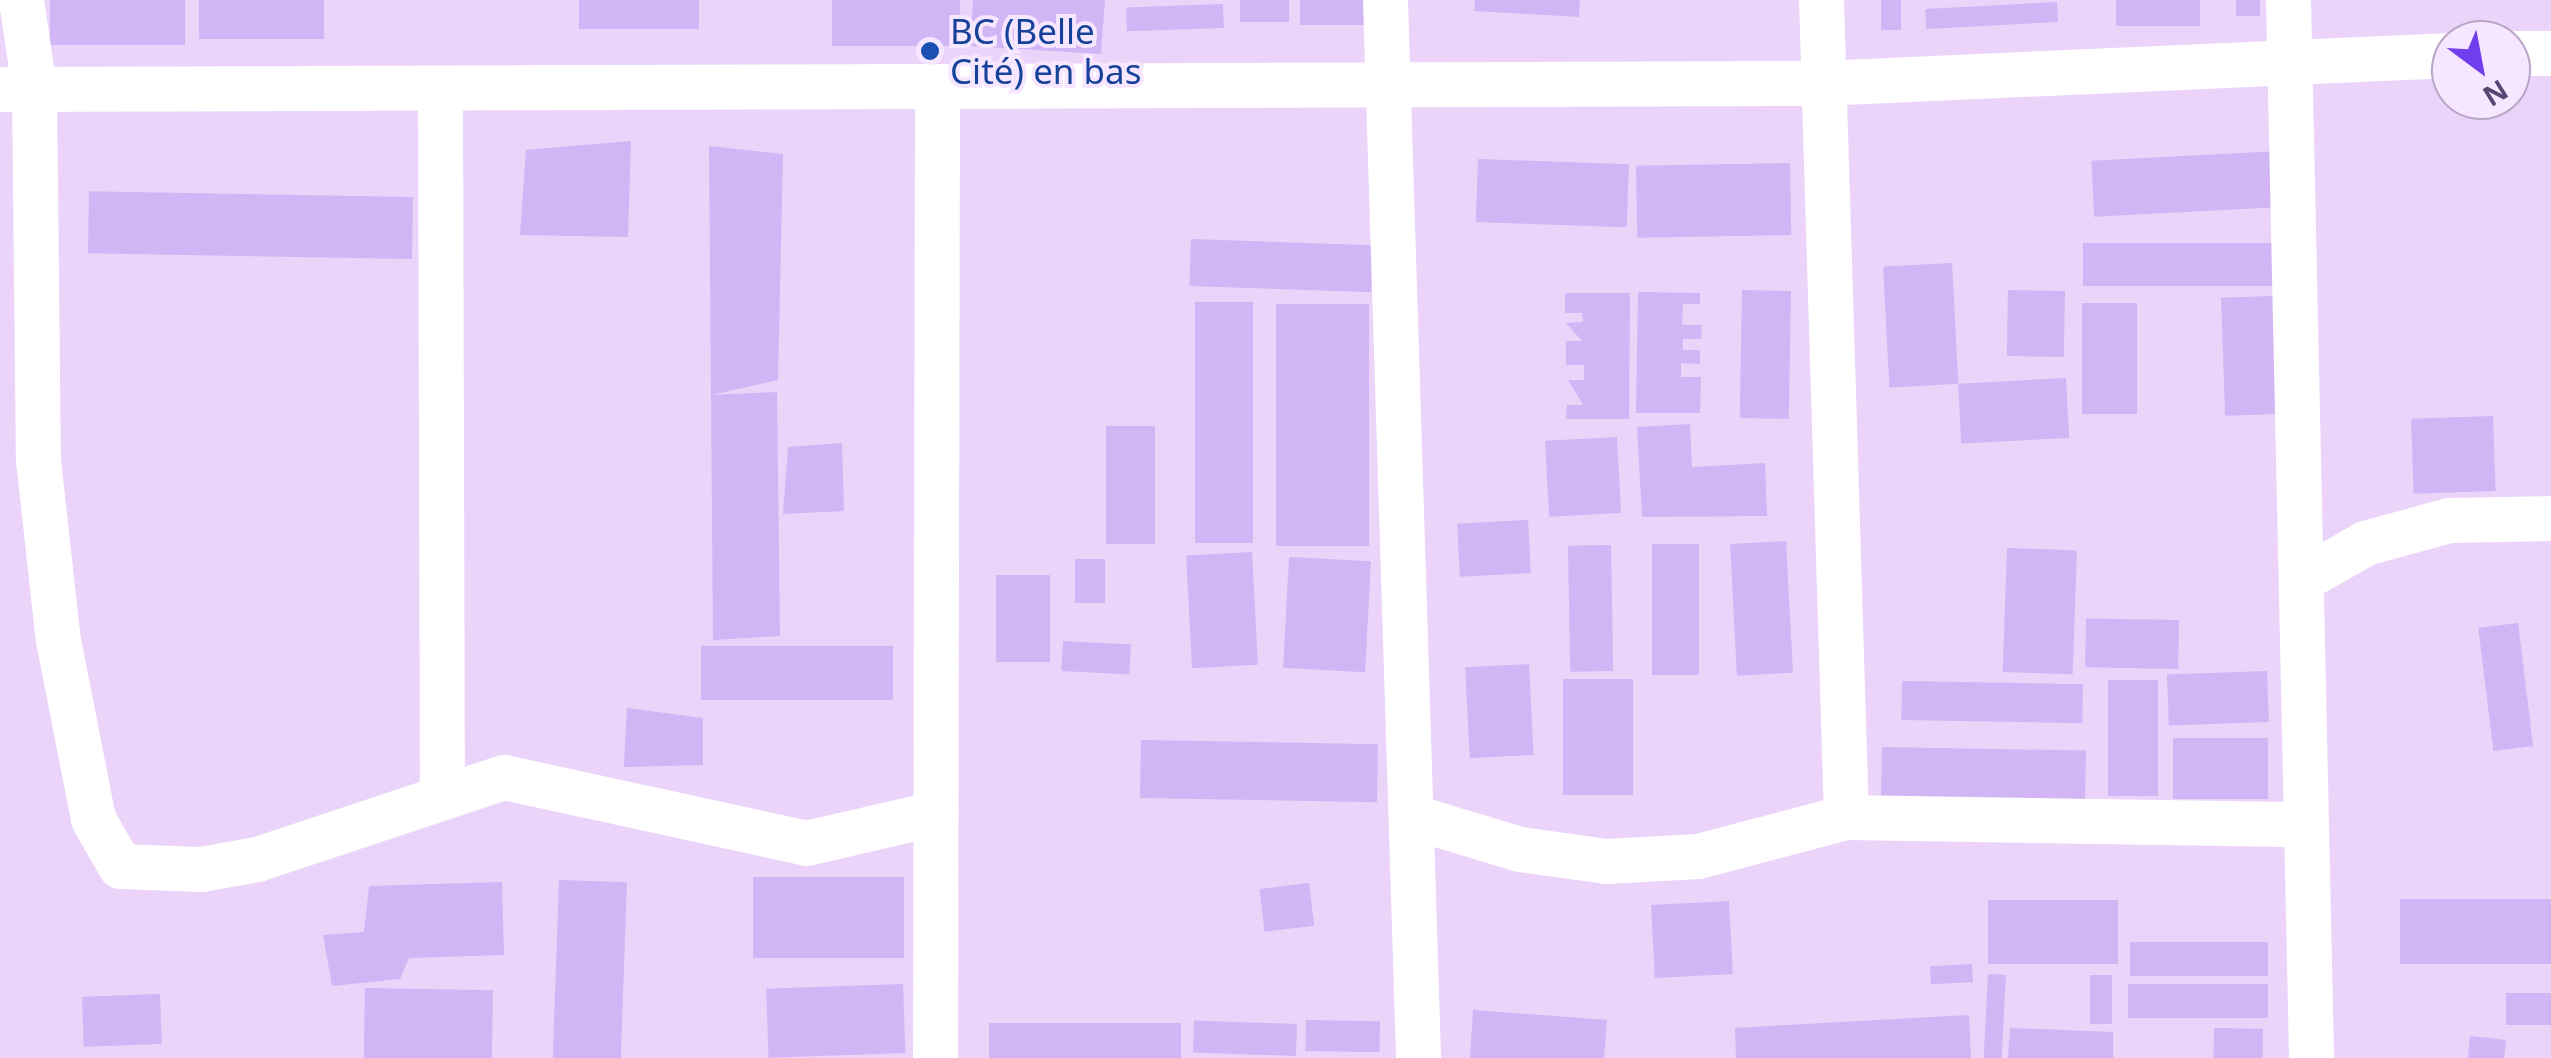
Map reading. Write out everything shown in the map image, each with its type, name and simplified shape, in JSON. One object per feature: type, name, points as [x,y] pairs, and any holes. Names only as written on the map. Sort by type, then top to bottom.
[{"type":"street","points":[[21,0],[17,89],[38,460],[58,640],[102,844],[120,866],[201,869],[257,859],[442,793],[504,777],[806,843],[936,813]]},
{"type":"street","points":[[1385,0],[1385,89],[1417,818],[1418,1058]]},
{"type":"street","points":[[1821,0],[1820,83],[1846,818]]},
{"type":"street","points":[[2288,0],[2311,1058]]},
{"type":"street","points":[[17,89],[440,94],[937,86],[1385,89],[1820,83],[2287,58],[2431,54]]},
{"type":"street","points":[[935,1058],[937,86]]},
{"type":"street","points":[[440,94],[442,793]]},
{"type":"street","points":[[2302,580],[2365,544],[2449,520],[2551,518]]},
{"type":"street","points":[[1417,818],[1520,850],[1606,861],[1698,856],[1846,818],[2305,824]]},
{"type":"shaded area","points":[[0,0],[2551,0],[2551,1058],[0,1058]]},
{"type":"building","points":[[50,0],[185,0],[185,45],[50,45]]},
{"type":"building","points":[[199,0],[324,0],[324,39],[199,39]]},
{"type":"building","points":[[579,0],[699,0],[699,29],[579,29]]},
{"type":"building","points":[[832,0],[960,0],[960,46],[832,46]]},
{"type":"building","points":[[973,0],[1105,0],[1101,54],[970,46]]},
{"type":"building","points":[[1240,0],[1289,0],[1289,22],[1240,22]]},
{"type":"building","points":[[1300,0],[1376,0],[1376,25],[1300,25]]},
{"type":"building","points":[[1475,0],[1580,0],[1579,17],[1474,11]]},
{"type":"building","points":[[1881,0],[1901,0],[1901,30],[1881,30]]},
{"type":"building","points":[[2116,0],[2200,0],[2200,26],[2116,26]]},
{"type":"building","points":[[2236,0],[2260,0],[2260,16],[2236,16]]},
{"type":"building","points":[[2057,2],[2058,22],[1926,29],[1925,9]]},
{"type":"building","points":[[1223,4],[1224,28],[1127,31],[1126,7]]},
{"type":"building","points":[[631,141],[628,237],[520,235],[526,150]]},
{"type":"building","points":[[709,146],[783,154],[778,380],[711,395]]},
{"type":"building","points":[[2279,151],[2282,207],[2094,217],[2091,161]]},
{"type":"building","points":[[1478,159],[1629,164],[1627,227],[1476,222]]},
{"type":"building","points":[[1790,163],[1791,235],[1637,238],[1636,166]]},
{"type":"building","points":[[89,191],[413,197],[412,259],[88,253]]},
{"type":"building","points":[[1191,239],[1373,245],[1371,292],[1189,286]]},
{"type":"building","points":[[2083,243],[2281,243],[2281,286],[2083,286]]},
{"type":"building","points":[[1952,263],[1958,384],[1889,387],[1883,267]]},
{"type":"building","points":[[1742,290],[1791,291],[1789,419],[1740,418]]},
{"type":"building","points":[[2008,290],[2065,291],[2064,357],[2007,356]]},
{"type":"building","points":[[1638,292],[1700,293],[1700,304],[1683,304],[1682,325],[1702,325],[1701,339],[1683,339],[1683,350],[1700,350],[1700,364],[1681,363],[1681,377],[1701,377],[1700,413],[1636,413]]},
{"type":"building","points":[[1565,293],[1630,293],[1629,419],[1566,419],[1567,405],[1583,405],[1568,380],[1584,380],[1584,365],[1566,365],[1566,341],[1582,341],[1566,323],[1583,322],[1582,313],[1565,313]]},
{"type":"building","points":[[2274,296],[2278,414],[2225,416],[2221,298]]},
{"type":"building","points":[[1195,302],[1253,302],[1253,543],[1195,543]]},
{"type":"building","points":[[2082,303],[2137,303],[2137,414],[2082,414]]},
{"type":"building","points":[[1276,304],[1369,304],[1369,546],[1276,546]]},
{"type":"building","points":[[2066,378],[2069,438],[1961,444],[1958,384]]},
{"type":"building","points":[[777,392],[780,636],[713,640],[711,395]]},
{"type":"building","points":[[2493,416],[2496,491],[2414,494],[2411,419]]},
{"type":"building","points":[[1690,424],[1692,467],[1765,463],[1767,516],[1642,517],[1637,427]]},
{"type":"building","points":[[1106,426],[1155,426],[1155,544],[1106,544]]},
{"type":"building","points":[[1617,437],[1621,513],[1549,517],[1545,441]]},
{"type":"building","points":[[842,443],[844,511],[783,514],[788,447]]},
{"type":"building","points":[[1528,520],[1531,573],[1460,577],[1457,524]]},
{"type":"building","points":[[1786,541],[1793,673],[1737,676],[1730,544]]},
{"type":"building","points":[[1652,544],[1699,544],[1699,675],[1652,675]]},
{"type":"building","points":[[1611,545],[1613,671],[1570,672],[1568,546]]},
{"type":"building","points":[[2007,548],[2077,550],[2073,674],[2003,672]]},
{"type":"building","points":[[1252,552],[1258,665],[1192,668],[1186,555]]},
{"type":"building","points":[[1289,557],[1371,561],[1365,672],[1283,668]]},
{"type":"building","points":[[1075,559],[1105,559],[1105,603],[1075,603]]},
{"type":"building","points":[[996,575],[1050,575],[1050,662],[996,662]]},
{"type":"building","points":[[2086,618],[2179,620],[2178,669],[2085,667]]},
{"type":"building","points":[[2518,623],[2533,746],[2493,751],[2478,628]]},
{"type":"building","points":[[1063,641],[1131,645],[1129,675],[1061,671]]},
{"type":"building","points":[[701,646],[893,646],[893,700],[701,700]]},
{"type":"building","points":[[1529,664],[1534,755],[1470,758],[1465,667]]},
{"type":"building","points":[[2267,671],[2269,722],[2169,725],[2167,674]]},
{"type":"building","points":[[1563,679],[1633,679],[1633,795],[1563,795]]},
{"type":"building","points":[[2108,680],[2158,680],[2158,796],[2108,796]]},
{"type":"building","points":[[1902,681],[2083,684],[2082,723],[1901,720]]},
{"type":"building","points":[[627,708],[703,718],[703,765],[624,767]]},
{"type":"building","points":[[2173,738],[2268,738],[2268,799],[2173,799]]},
{"type":"building","points":[[1141,740],[1378,744],[1377,802],[1140,798]]},
{"type":"building","points":[[1882,747],[2086,751],[2085,803],[1881,799]]},
{"type":"building","points":[[753,877],[904,877],[904,958],[753,958]]},
{"type":"building","points":[[559,880],[627,882],[621,1058],[553,1058]]},
{"type":"building","points":[[502,882],[504,955],[409,958],[400,979],[332,986],[323,935],[364,932],[369,886]]},
{"type":"building","points":[[1309,883],[1314,926],[1265,932],[1259,889]]},
{"type":"building","points":[[2400,899],[2551,899],[2551,964],[2400,964]]},
{"type":"building","points":[[1988,900],[2118,900],[2118,964],[1988,964]]},
{"type":"building","points":[[1729,901],[1733,974],[1655,978],[1651,905]]},
{"type":"building","points":[[2130,942],[2268,942],[2268,976],[2130,976]]},
{"type":"building","points":[[1972,964],[1973,982],[1931,984],[1930,966]]},
{"type":"building","points":[[1988,974],[2006,975],[2002,1058],[1984,1058]]},
{"type":"building","points":[[2090,975],[2112,975],[2112,1024],[2090,1024]]},
{"type":"building","points":[[903,984],[905,1053],[768,1058],[766,989]]},
{"type":"building","points":[[2128,984],[2268,984],[2268,1018],[2128,1018]]},
{"type":"building","points":[[365,988],[493,990],[492,1058],[364,1058]]},
{"type":"building","points":[[2506,993],[2551,993],[2551,1025],[2506,1025]]},
{"type":"building","points":[[160,994],[162,1044],[84,1047],[82,997]]},
{"type":"building","points":[[1473,1010],[1607,1020],[1604,1058],[1470,1058]]},
{"type":"building","points":[[1969,1015],[1971,1058],[1736,1058],[1735,1028]]},
{"type":"building","points":[[1194,1020],[1297,1024],[1296,1056],[1193,1052]]},
{"type":"building","points":[[1306,1020],[1380,1021],[1379,1052],[1305,1051]]},
{"type":"building","points":[[989,1023],[1181,1023],[1181,1058],[989,1058]]},
{"type":"building","points":[[2010,1028],[2113,1032],[2113,1058],[2008,1058]]},
{"type":"building","points":[[2214,1028],[2263,1029],[2262,1058],[2213,1058]]},
{"type":"building","points":[[2470,1036],[2506,1040],[2504,1058],[2468,1058]]},
{"type":"place","name":"BC (Belle Cité) en bas","points":[[930,51]]}]
